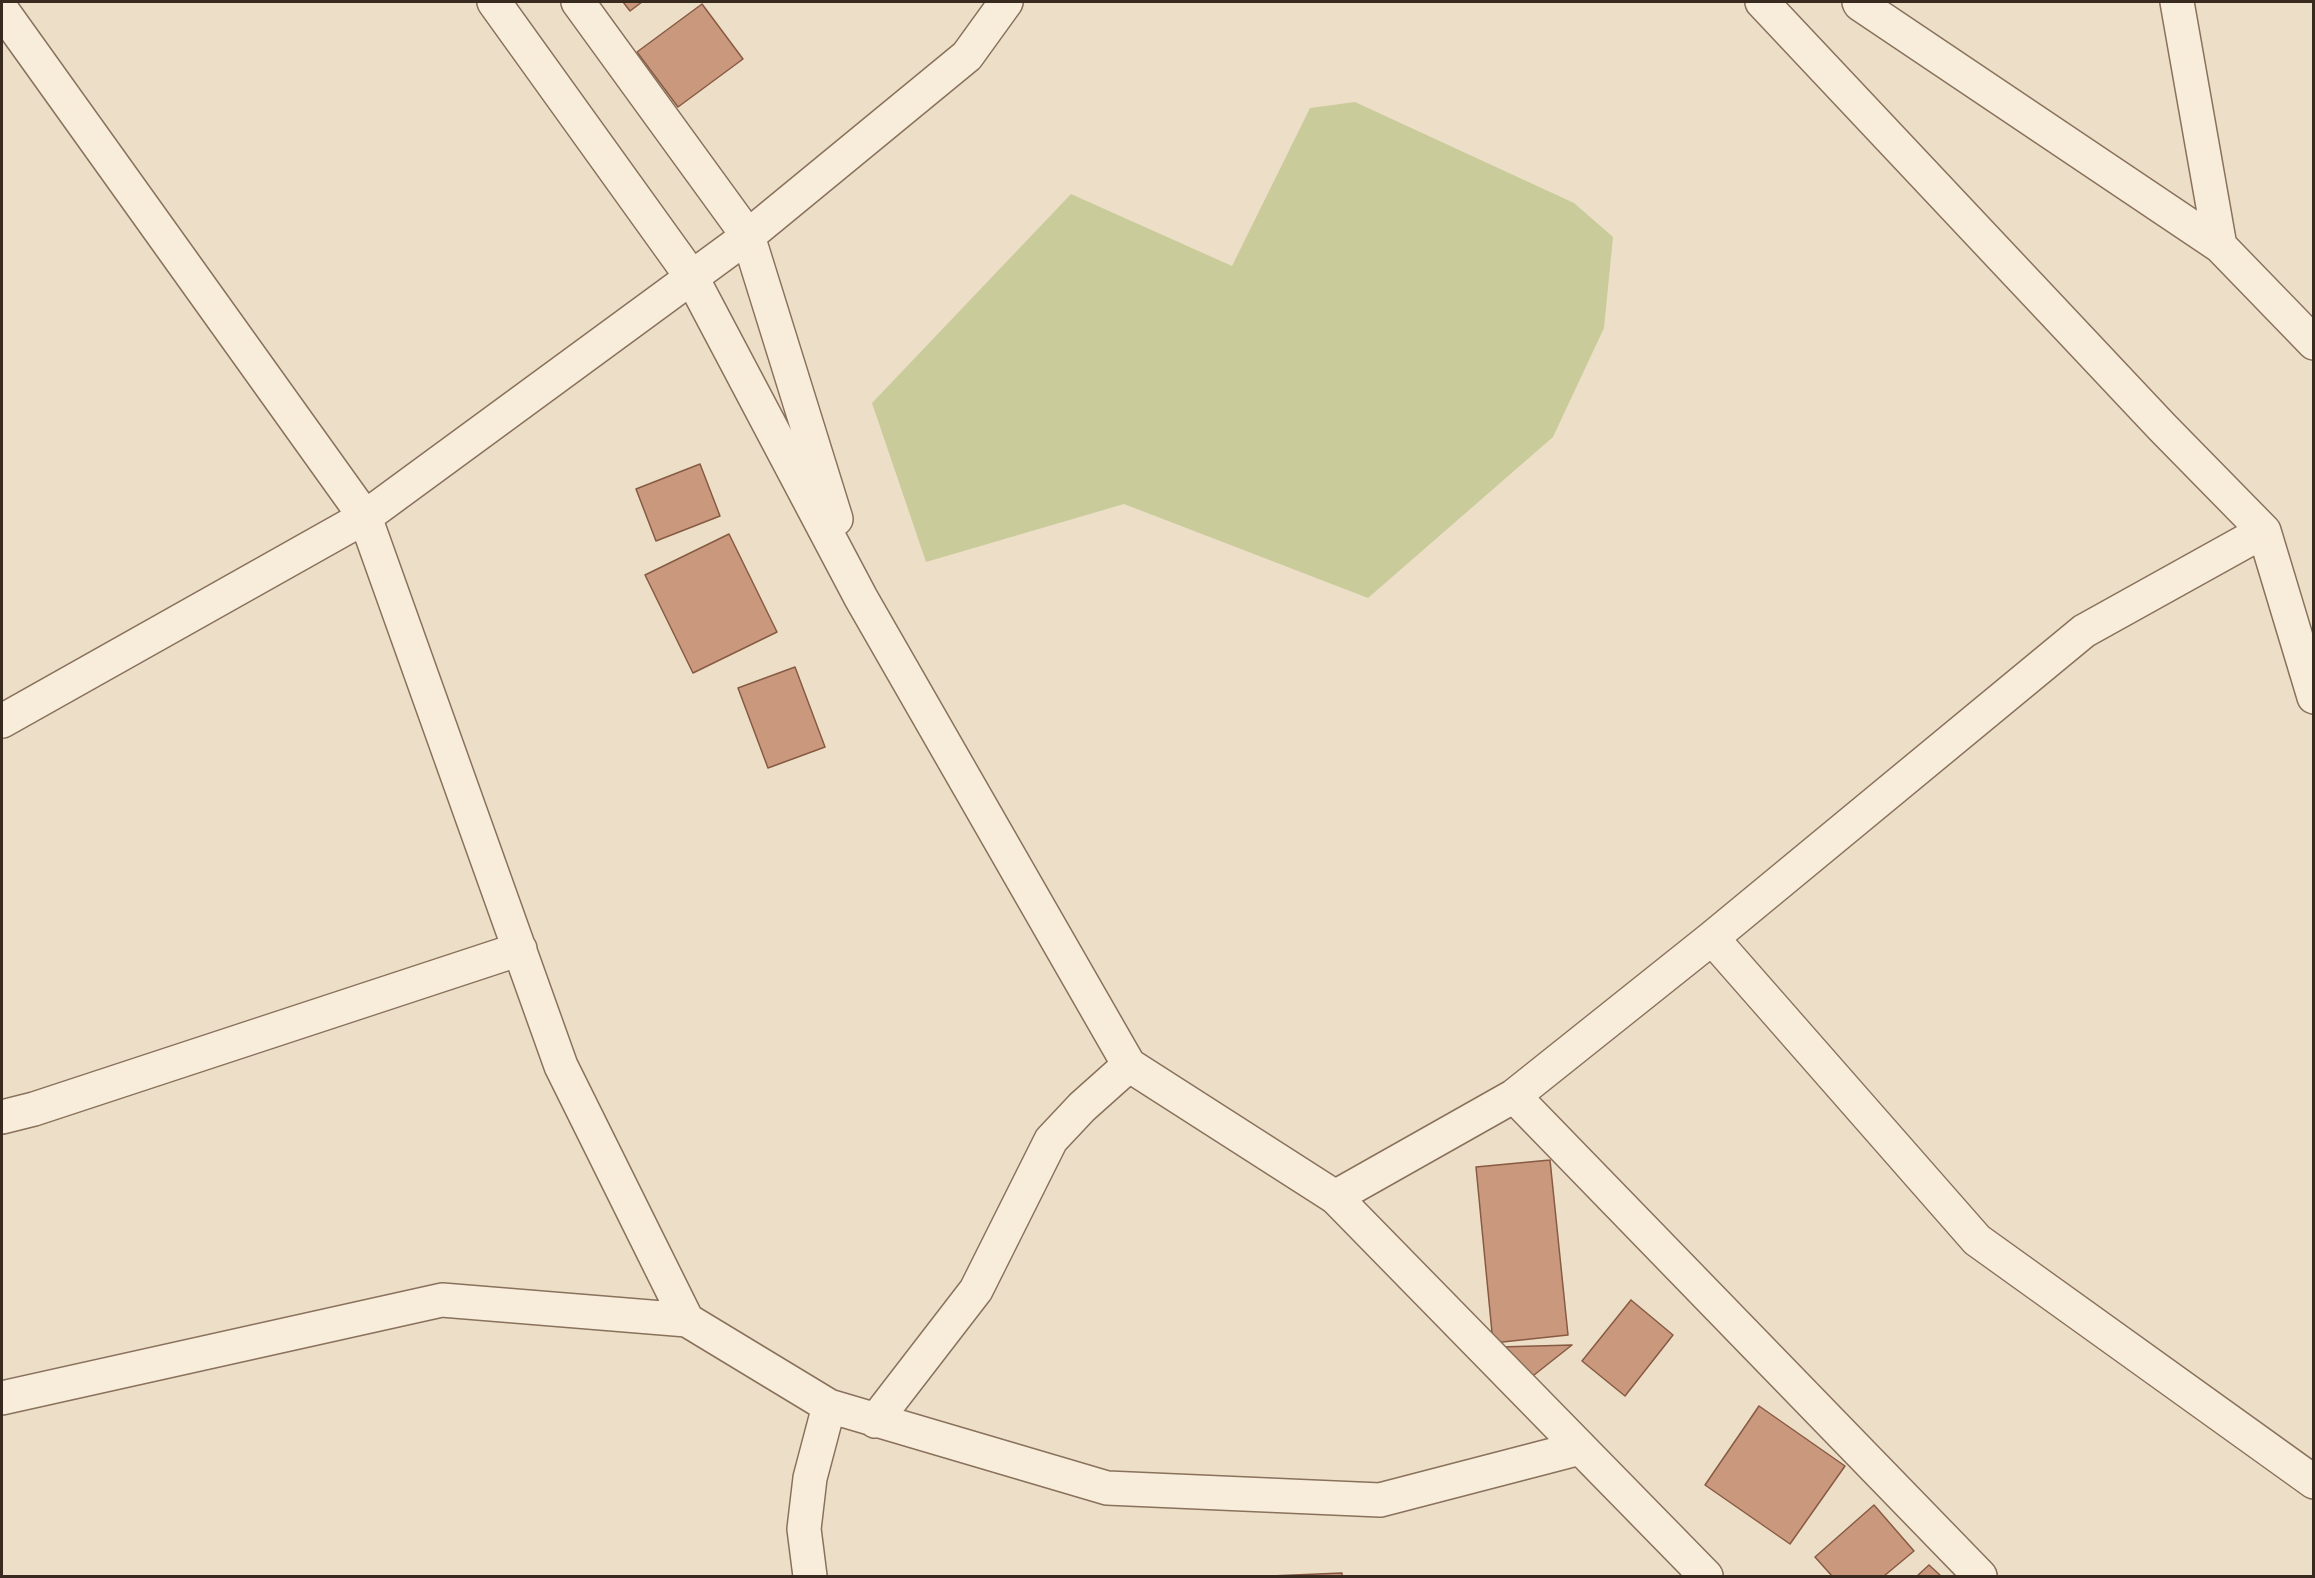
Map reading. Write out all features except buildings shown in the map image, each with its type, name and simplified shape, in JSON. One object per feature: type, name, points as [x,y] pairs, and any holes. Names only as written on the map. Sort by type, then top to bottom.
[{"type":"street","points":[[494,2],[691,276],[861,598],[1129,1065],[1335,1197],[1706,1576]]},
{"type":"street","points":[[578,2],[748,236],[861,598]]},
{"type":"street","points":[[2,721],[365,517],[748,236],[967,56],[1006,2]]},
{"type":"street","points":[[1762,2],[2162,427],[2264,531],[2313,697]]},
{"type":"street","points":[[1859,2],[2220,246],[2313,343]]},
{"type":"street","points":[[2177,2],[2220,246]]},
{"type":"street","points":[[2,10],[365,517],[561,1066],[687,1320]]},
{"type":"street","points":[[1335,1197],[1514,1096],[1712,938],[2084,631],[2264,531]]},
{"type":"street","points":[[1712,938],[1977,1240],[2313,1482]]},
{"type":"street","points":[[2,1117],[45,1105],[520,949]]},
{"type":"street","points":[[875,1421],[976,1290],[1051,1140],[1082,1107],[1129,1065]]},
{"type":"street","points":[[1514,1096],[1980,1576]]},
{"type":"street","points":[[2,1398],[442,1300],[687,1320],[828,1406],[1107,1488],[1380,1500],[1580,1448]]},
{"type":"street","points":[[810,1576],[804,1529],[810,1478],[828,1406]]},
{"type":"green space","points":[[1355,102],[1574,203],[1613,237],[1604,328],[1553,437],[1368,598],[1124,504],[926,562],[872,403],[1071,194],[1232,266],[1310,108]]}]
